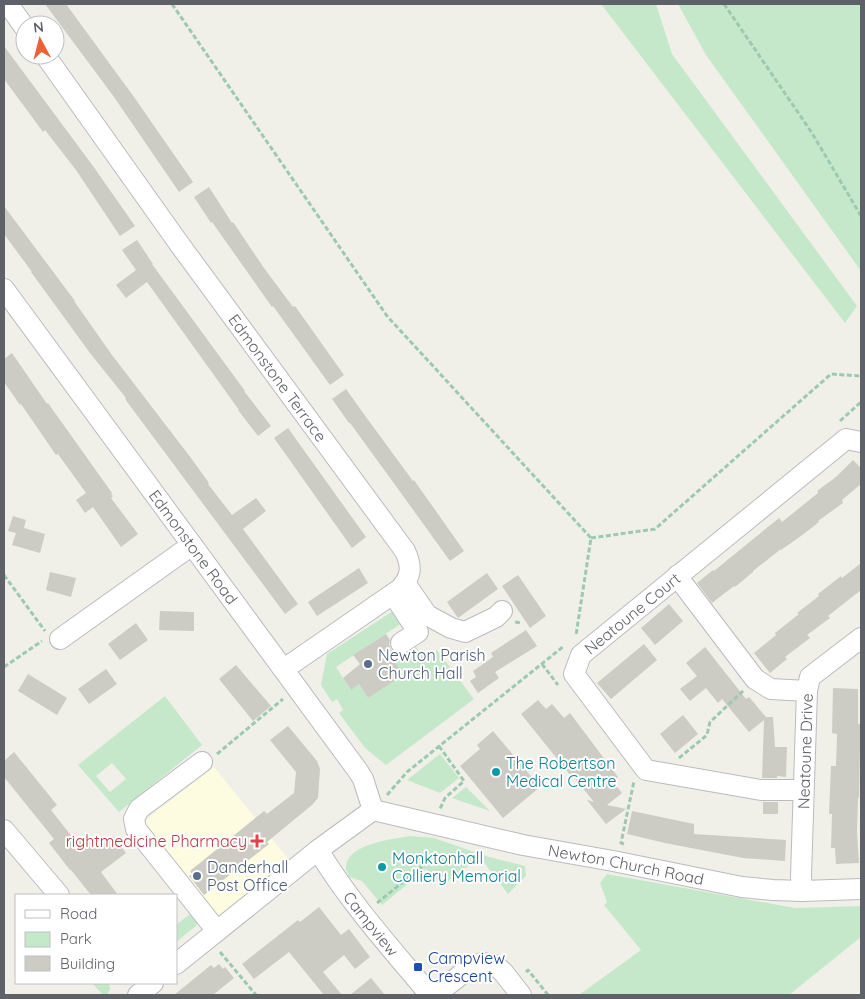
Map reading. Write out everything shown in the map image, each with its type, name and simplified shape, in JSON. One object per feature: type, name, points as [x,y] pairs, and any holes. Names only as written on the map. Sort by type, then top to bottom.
[{"type":"street","points":[[8,4],[16,15]]},
{"type":"street","name":"Edmonstone Terrace","points":[[51,65],[180,245],[405,551],[409,560],[409,576],[399,588]]},
{"type":"street","name":"Edmonstone Road","points":[[4,289],[364,780],[373,810]]},
{"type":"street","points":[[678,575],[846,439],[861,442]]},
{"type":"street","points":[[57,638],[192,545]]},
{"type":"street","name":"Neatoune Court","points":[[653,771],[574,674],[581,655],[678,575],[755,679],[772,689],[808,691]]},
{"type":"street","points":[[399,588],[427,615],[451,628],[465,632],[496,617],[502,611]]},
{"type":"street","points":[[399,588],[418,632],[401,643]]},
{"type":"street","points":[[284,670],[399,588]]},
{"type":"street","name":"Neatoune Drive","points":[[802,891],[803,790],[810,677],[861,638]]},
{"type":"street","points":[[209,758],[139,809],[134,819],[136,829],[213,934]]},
{"type":"street","points":[[653,771],[761,790],[803,790]]},
{"type":"street","points":[[178,962],[318,850],[373,810]]},
{"type":"street","name":"Newton Church Road","points":[[373,810],[523,845],[613,860],[742,887],[802,891],[861,889]]},
{"type":"street","points":[[4,830],[58,894]]},
{"type":"street","name":"Campview","points":[[318,850],[341,886],[430,995]]},
{"type":"street","points":[[435,995],[472,966],[483,963],[495,966],[503,972],[521,995]]},
{"type":"path","points":[[172,4],[387,316],[591,538]]},
{"type":"path","points":[[724,4],[812,133],[861,216]]},
{"type":"path","points":[[591,538],[655,528],[831,374],[861,376]]},
{"type":"path","points":[[843,418],[861,402]]},
{"type":"path","points":[[581,655],[576,636],[591,538]]},
{"type":"path","points":[[4,575],[57,638],[4,667]]},
{"type":"path","points":[[631,845],[621,843],[633,782],[707,735],[710,722],[755,679]]},
{"type":"path","points":[[209,758],[297,687]]},
{"type":"path","points":[[435,824],[445,798],[464,781],[440,746]]},
{"type":"path","points":[[377,903],[424,865]]},
{"type":"path","points":[[213,934],[256,995]]},
{"type":"path","points":[[528,970],[548,995]]},
{"type":"shaded area","points":[[214,767],[289,860],[215,918],[143,822]]},
{"type":"green space","points":[[601,4],[656,4],[672,54],[857,306],[845,323]]},
{"type":"green space","points":[[678,4],[861,4],[861,271],[706,55]]},
{"type":"green space","points":[[396,609],[405,621],[336,667],[350,689],[359,684],[368,698],[394,661],[416,647],[425,659],[437,650],[474,699],[386,765],[365,748],[339,713],[343,710],[337,699],[332,702],[321,685],[327,654]]},
{"type":"green space","points":[[165,696],[202,745],[119,812],[78,765]],"holes":[[[112,763],[126,779],[110,792],[96,776]]]},
{"type":"green space","points":[[440,754],[459,778],[440,793],[407,780]]},
{"type":"green space","points":[[466,787],[490,811],[452,798]]},
{"type":"green space","points":[[410,836],[434,838],[489,857],[525,866],[526,876],[508,894],[480,857],[442,886],[426,869],[382,905],[362,881],[349,877],[346,869],[347,861],[361,848],[371,844]]},
{"type":"green space","points":[[607,874],[795,908],[861,906],[861,937],[789,995],[579,995],[641,950],[604,905],[607,902],[600,883]]},
{"type":"green space","points":[[195,910],[198,920],[196,926],[178,940],[178,923]]},
{"type":"green space","points":[[93,984],[109,984],[110,989],[107,995],[103,995]]},
{"type":"building","points":[[45,4],[66,4],[193,182],[179,192],[114,97],[65,31],[65,15],[53,15]]},
{"type":"building","points":[[4,46],[15,61],[15,65],[18,65],[135,226],[120,236],[76,170],[45,130],[43,132],[4,79]]},
{"type":"building","points":[[209,187],[264,268],[293,307],[295,306],[344,375],[330,385],[194,197]]},
{"type":"building","points":[[4,206],[75,301],[112,355],[232,515],[256,498],[266,511],[243,529],[298,604],[285,614],[126,398],[90,353],[4,234]]},
{"type":"building","points":[[137,240],[152,264],[271,426],[258,436],[147,282],[126,298],[116,285],[136,270],[122,250]]},
{"type":"building","points":[[12,353],[112,493],[113,496],[111,498],[138,534],[121,547],[93,507],[85,513],[76,500],[86,493],[58,454],[56,455],[4,382],[4,359]]},
{"type":"building","points":[[346,389],[464,551],[450,561],[332,399]]},
{"type":"building","points":[[288,428],[366,537],[352,548],[274,438]]},
{"type":"building","points":[[853,460],[861,468],[861,484],[842,500],[843,503],[712,603],[697,583],[779,518],[782,522],[818,493],[817,491],[836,477]]},
{"type":"building","points":[[13,516],[26,520],[24,528],[45,534],[40,553],[12,545],[16,533],[8,531]]},
{"type":"building","points":[[861,563],[861,590],[828,616],[830,618],[807,635],[810,638],[785,657],[787,659],[770,673],[754,653],[799,614],[797,613],[819,596],[818,594]]},
{"type":"building","points":[[359,568],[368,583],[317,616],[308,602]]},
{"type":"building","points":[[50,572],[76,578],[71,597],[46,590]]},
{"type":"building","points":[[487,573],[498,589],[458,618],[447,602]]},
{"type":"building","points":[[518,575],[546,616],[530,628],[502,586]]},
{"type":"building","points":[[669,604],[683,621],[655,645],[641,628]]},
{"type":"building","points":[[160,611],[194,612],[194,631],[159,630]]},
{"type":"building","points":[[136,623],[148,640],[120,660],[108,644]]},
{"type":"building","points":[[526,630],[537,646],[495,672],[499,678],[478,693],[470,681],[476,677],[473,671],[493,657],[491,653]]},
{"type":"building","name":"Newton Parish Church Hall","points":[[386,634],[390,640],[391,650],[401,656],[394,661],[403,675],[368,698],[359,684],[351,690],[343,678],[360,664],[353,655]]},
{"type":"building","points":[[644,644],[657,660],[611,699],[597,683]]},
{"type":"building","points":[[705,647],[746,699],[749,697],[766,717],[773,717],[775,747],[787,747],[786,777],[762,778],[764,720],[749,732],[722,699],[718,703],[706,688],[690,701],[680,689],[697,676],[686,663]]},
{"type":"building","points":[[236,665],[271,706],[253,721],[219,679]]},
{"type":"building","points":[[106,669],[117,684],[89,704],[78,689]]},
{"type":"building","points":[[28,674],[67,698],[57,715],[18,691]]},
{"type":"building","points":[[833,688],[858,689],[858,724],[861,724],[857,832],[859,863],[836,864],[835,848],[831,848],[832,814],[829,814],[831,766],[836,766],[837,734],[832,733]]},
{"type":"building","points":[[538,700],[546,709],[552,704],[564,718],[570,713],[618,777],[613,782],[622,793],[607,805],[626,809],[606,824],[587,800],[594,802],[521,714]]},
{"type":"building","points":[[683,715],[698,734],[675,753],[660,734]]},
{"type":"building","points":[[288,726],[317,761],[320,769],[318,798],[267,842],[269,844],[204,895],[189,876],[192,874],[190,871],[264,811],[267,814],[294,793],[296,772],[270,740]]},
{"type":"building","name":"The Robertson Medical Centre","points":[[493,731],[540,787],[503,818],[460,766],[480,749],[477,745]]},
{"type":"building","points":[[14,752],[57,805],[51,810],[77,843],[86,836],[96,849],[113,836],[126,853],[101,872],[117,894],[90,894],[49,843],[54,839],[4,777],[4,761]]},
{"type":"building","points":[[763,802],[778,802],[778,814],[763,814]]},
{"type":"building","points":[[632,811],[694,824],[694,834],[786,840],[785,861],[743,858],[627,834]]},
{"type":"building","points":[[319,907],[341,935],[349,929],[370,957],[355,969],[344,955],[323,972],[342,995],[324,995],[289,952],[254,979],[242,964],[298,920],[300,922]]},
{"type":"building","points":[[219,964],[223,969],[225,967],[234,978],[213,995],[174,995],[211,965],[214,968]]},
{"type":"building","points":[[371,978],[385,995],[350,995]]},
{"type":"place","name":"Newton Parish Church Hall","points":[[368,664]]},
{"type":"place","name":"The Robertson Medical Centre","points":[[496,772]]},
{"type":"place","name":"rightmedicine Pharmacy","points":[[257,841]]},
{"type":"place","name":"Monktonhall Colliery Memorial","points":[[382,867]]},
{"type":"place","name":"Danderhall Post Office","points":[[197,876]]},
{"type":"place","name":"Campview Crescent","points":[[418,967]]}]
